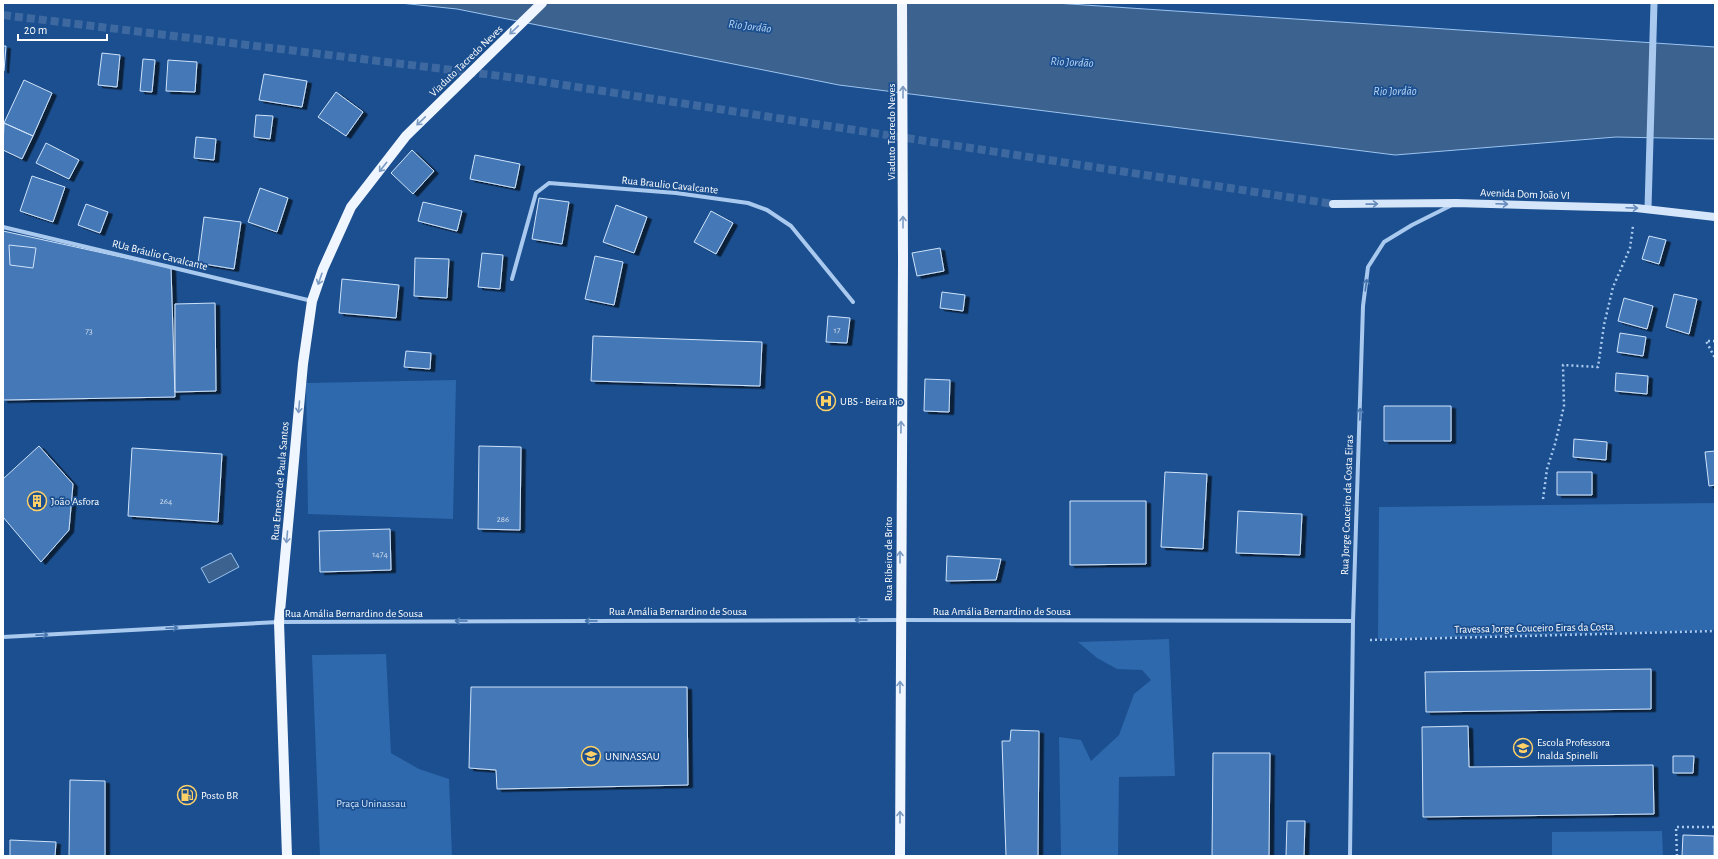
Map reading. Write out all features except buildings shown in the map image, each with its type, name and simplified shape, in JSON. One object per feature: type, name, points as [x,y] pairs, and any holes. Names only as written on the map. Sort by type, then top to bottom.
[{"type":"main road","name":"Viaduto Tacredo Neves","points":[[406,136],[542,3]]},
{"type":"main road","name":"Viaduto Tacredo Neves","points":[[902,3],[903,261]]},
{"type":"main road","name":"Rua Ernesto de Paula Santos","points":[[287,856],[279,622],[303,364],[312,301],[323,269],[351,207],[406,136]]},
{"type":"main road","name":"Avenida Dom João VI","points":[[1333,204],[1456,203],[1648,208],[1715,217]]},
{"type":"main road","name":"Rua Ribeiro de Brito","points":[[900,856],[903,261]]},
{"type":"street","points":[[1648,208],[1654,3]]},
{"type":"street","name":"Rua Braulio Cavalcante","points":[[512,279],[536,193],[549,183],[676,193],[748,202],[767,210],[791,226],[853,302]]},
{"type":"street","name":"Rua Jorge Couceiro da Costa Eiras","points":[[1350,856],[1353,621],[1363,306],[1368,267],[1384,242],[1412,225],[1456,203]]},
{"type":"street","name":"RUa Bráulio Cavalcante","points":[[3,227],[312,301]]},
{"type":"street","name":"Rua Amália Bernardino de Sousa","points":[[3,637],[279,622],[900,620],[1353,621]]},
{"type":"path","points":[[1543,499],[1547,469],[1555,444],[1564,406],[1564,366],[1598,367],[1604,325],[1612,287],[1630,248],[1636,208]]},
{"type":"path","points":[[1715,341],[1706,342],[1715,358]]},
{"type":"path","name":"Travessa Jorge Couceiro Eiras da Costa","points":[[1353,640],[1715,631]]},
{"type":"path","points":[[1677,856],[1676,827],[1715,827]]},
{"type":"green space","points":[[456,380],[453,519],[308,514],[306,383]]},
{"type":"green space","points":[[1715,503],[1715,630],[1378,639],[1379,507]]},
{"type":"green space","points":[[1169,639],[1175,776],[1119,777],[1118,856],[1061,856],[1059,737],[1081,740],[1091,761],[1119,735],[1134,694],[1151,680],[1142,670],[1117,669],[1097,658],[1078,642]]},
{"type":"green space","name":"Praça Uninassau","points":[[386,654],[391,753],[419,769],[449,779],[452,856],[320,856],[312,655]]},
{"type":"green space","points":[[1662,831],[1663,856],[1552,856],[1552,832]]},
{"type":"water","name":"Rio Jordão","points":[[400,3],[1055,3],[1715,47],[1715,139],[1616,137],[1395,155],[839,85],[457,9]]},
{"type":"water","points":[[231,553],[239,567],[209,583],[201,568]]},
{"type":"tunnel","points":[[3,15],[525,79],[1333,204]]},
{"type":"place","name":"UBS - Beira Rio","points":[[826,401]]},
{"type":"place","name":"João Asfora","points":[[37,501]]},
{"type":"place","name":"Escola Professora Inalda Spinelli","points":[[1523,748]]},
{"type":"place","name":"UNINASSAU","points":[[591,756]]},
{"type":"place","name":"Posto BR","points":[[187,795]]}]
